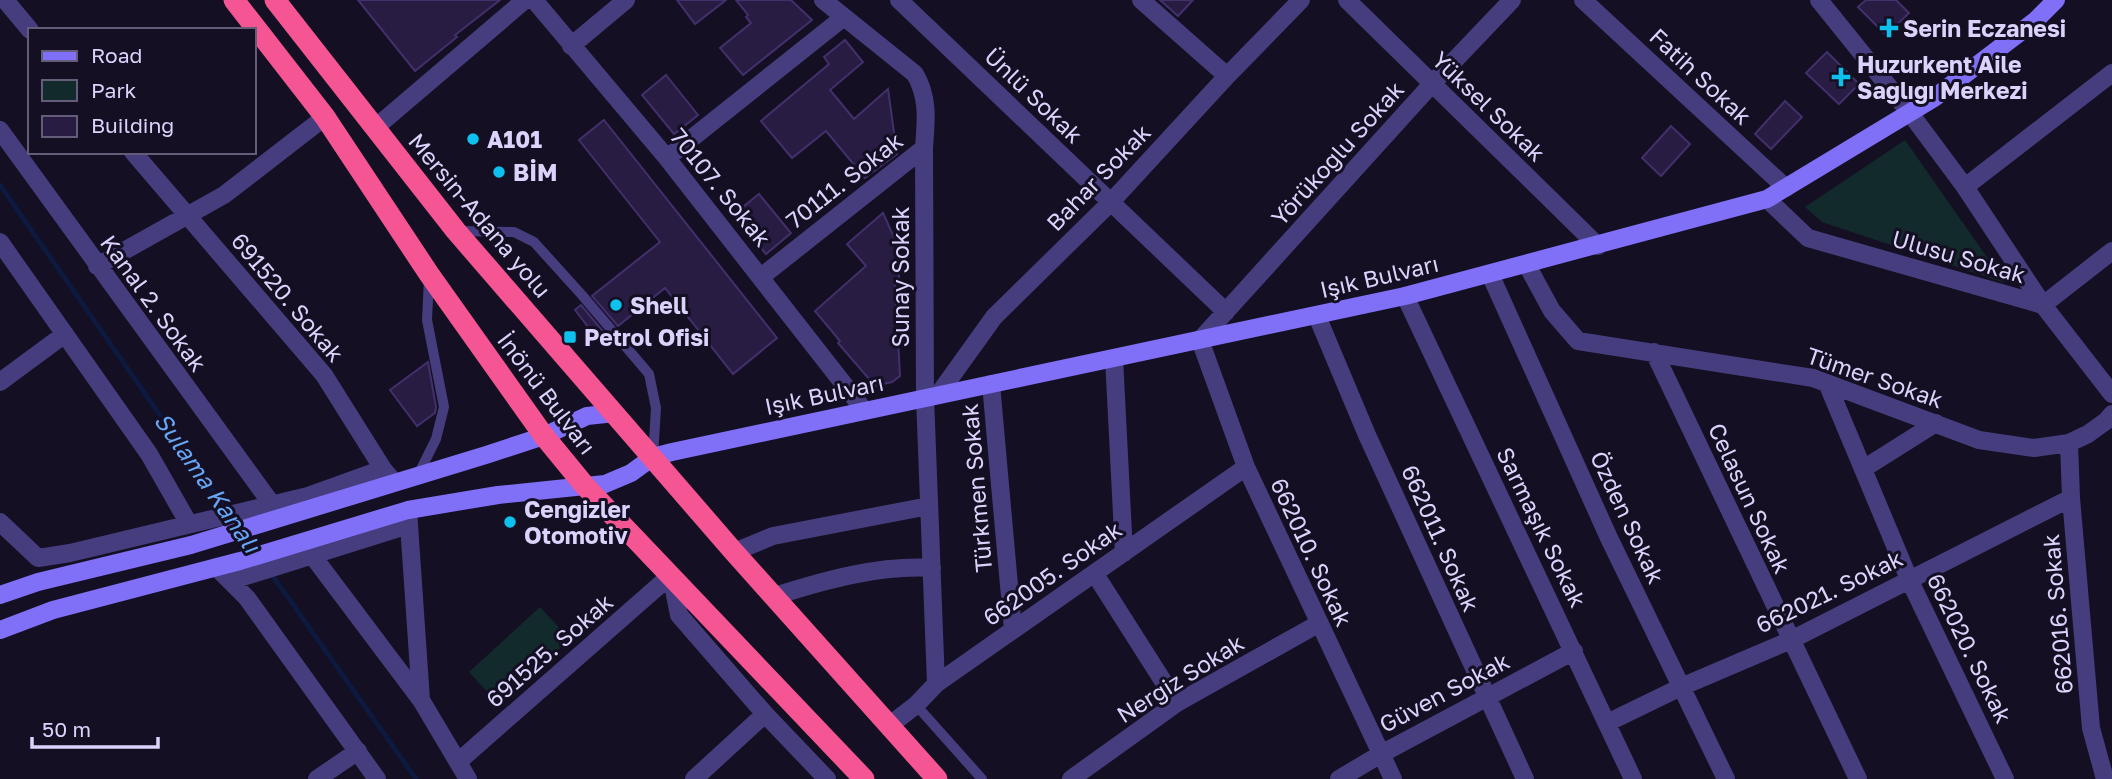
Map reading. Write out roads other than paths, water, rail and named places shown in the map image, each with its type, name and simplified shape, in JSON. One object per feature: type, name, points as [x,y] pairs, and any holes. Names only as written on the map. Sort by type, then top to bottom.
[{"type":"highway","name":"İnönü Bulvarı","points":[[234,0],[256,28]]},
{"type":"highway","name":"Mersin-Adana yolu","points":[[275,0],[456,231],[653,457]]},
{"type":"highway","name":"İnönü Bulvarı","points":[[256,28],[325,117],[429,274],[544,436],[584,486],[864,779]]},
{"type":"highway","points":[[653,457],[937,779]]},
{"type":"main road","name":"Işık Bulvarı","points":[[653,457],[1405,296],[1767,199],[1934,98],[2035,21],[2056,0]]},
{"type":"main road","points":[[0,595],[38,582],[191,545],[269,509],[388,475],[418,475],[544,436],[587,416],[615,413]]},
{"type":"main road","points":[[0,630],[53,610],[281,548],[498,495],[605,484],[631,473],[653,457]]},
{"type":"street","points":[[5,0],[28,28]]},
{"type":"street","points":[[375,128],[525,0]]},
{"type":"street","name":"70107. Sokak","points":[[534,0],[667,158],[864,410]]},
{"type":"street","points":[[571,46],[626,0]]},
{"type":"street","name":"Sunay Sokak","points":[[824,0],[915,74],[923,88],[926,110],[924,148],[931,396],[929,506],[936,684]]},
{"type":"street","name":"Ünlü Sokak","points":[[899,0],[1226,312]]},
{"type":"street","points":[[1141,0],[1227,76]]},
{"type":"street","name":"Bahar Sokak","points":[[931,396],[994,317],[1111,202],[1301,0]]},
{"type":"street","name":"Yüksel Sokak","points":[[1347,0],[1598,246]]},
{"type":"street","name":"Yörükoğlu Sokak","points":[[1200,340],[1431,85],[1512,0]]},
{"type":"street","name":"Fatih Sokak","points":[[1583,0],[1786,188]]},
{"type":"street","points":[[1825,2],[1965,187],[2043,305],[2112,251]]},
{"type":"street","points":[[667,158],[844,17]]},
{"type":"street","points":[[1965,187],[2112,73]]},
{"type":"street","points":[[97,266],[225,195],[325,117]]},
{"type":"street","name":"Kanal 2. Sokak","points":[[0,130],[269,509]]},
{"type":"street","name":"70111. Sokak","points":[[761,277],[924,148]]},
{"type":"street","name":"691520. Sokak","points":[[135,154],[324,375],[388,475]]},
{"type":"street","name":"Ulusu Sokak","points":[[1767,199],[1808,238],[2043,305],[2112,394]]},
{"type":"street","points":[[0,242],[149,454],[189,524]]},
{"type":"street","name":"Tümer Sokak","points":[[1527,265],[1552,311],[1578,341],[1813,378],[1979,440],[2034,448],[2069,443],[2088,434],[2112,414]]},
{"type":"street","name":"Özden Sokak","points":[[1490,274],[1609,538],[1726,779]]},
{"type":"street","name":"Sarmaşık Sokak","points":[[1405,296],[1633,779]]},
{"type":"street","name":"662011. Sokak","points":[[1317,316],[1367,435],[1525,779]]},
{"type":"street","points":[[0,382],[65,334]]},
{"type":"street","name":"662010. Sokak","points":[[1200,340],[1245,467],[1393,779]]},
{"type":"street","name":"Celasun Sokak","points":[[1654,352],[1858,779]]},
{"type":"street","points":[[1114,358],[1124,553]]},
{"type":"street","name":"662020. Sokak","points":[[1828,383],[1909,579],[2005,779]]},
{"type":"street","name":"Türkmen Sokak","points":[[991,384],[1013,631]]},
{"type":"street","points":[[1863,469],[1936,424]]},
{"type":"street","name":"662016. Sokak","points":[[2069,443],[2071,498],[2091,728],[2105,779]]},
{"type":"street","name":"662005. Sokak","points":[[890,724],[916,705],[936,684],[1245,467]]},
{"type":"street","name":"662021. Sokak","points":[[1607,723],[1681,687],[1791,640],[2071,498]]},
{"type":"street","points":[[734,552],[773,536],[929,506]]},
{"type":"street","points":[[0,522],[38,558],[70,553],[214,518],[269,509]]},
{"type":"street","points":[[230,581],[304,558],[409,517],[421,700]]},
{"type":"street","points":[[304,558],[421,700],[468,779]]},
{"type":"street","points":[[216,567],[247,598],[377,779]]},
{"type":"street","points":[[775,596],[826,580],[909,567],[932,568]]},
{"type":"street","points":[[1095,574],[1177,703]]},
{"type":"street","points":[[671,575],[679,615],[765,714],[827,779]]},
{"type":"street","name":"691525. Sokak","points":[[458,762],[671,575]]},
{"type":"street","name":"Nergiz Sokak","points":[[1071,779],[1177,703],[1318,624]]},
{"type":"street","name":"Güven Sokak","points":[[1339,779],[1574,651]]},
{"type":"street","points":[[694,779],[765,714]]},
{"type":"street","points":[[317,779],[358,751]]},
{"type":"lane","points":[[456,231],[514,232],[534,243],[581,294],[649,374],[656,408],[653,457]]},
{"type":"lane","points":[[418,475],[436,439],[444,407],[427,320],[429,274]]},
{"type":"lane","points":[[916,705],[982,779]]},
{"type":"waterway","name":"Sulama Kanalı","points":[[0,185],[228,513]]},
{"type":"waterway","name":"Sulama Kanalı","points":[[241,532],[256,553]]},
{"type":"waterway","name":"Sulama Kanalı","points":[[270,572],[416,779]]},
{"type":"place","name":"Serin Eczanesi","points":[[1889,28]]},
{"type":"place","name":"Huzurkent Aile Sağlığı Merkezi","points":[[1841,77]]},
{"type":"place","name":"A101","points":[[473,139]]},
{"type":"place","name":"BİM","points":[[499,172]]},
{"type":"place","name":"Shell","points":[[616,305]]},
{"type":"place","name":"Petrol Ofisi","points":[[570,337]]},
{"type":"place","name":"Cengizler Otomotiv","points":[[510,522]]}]
